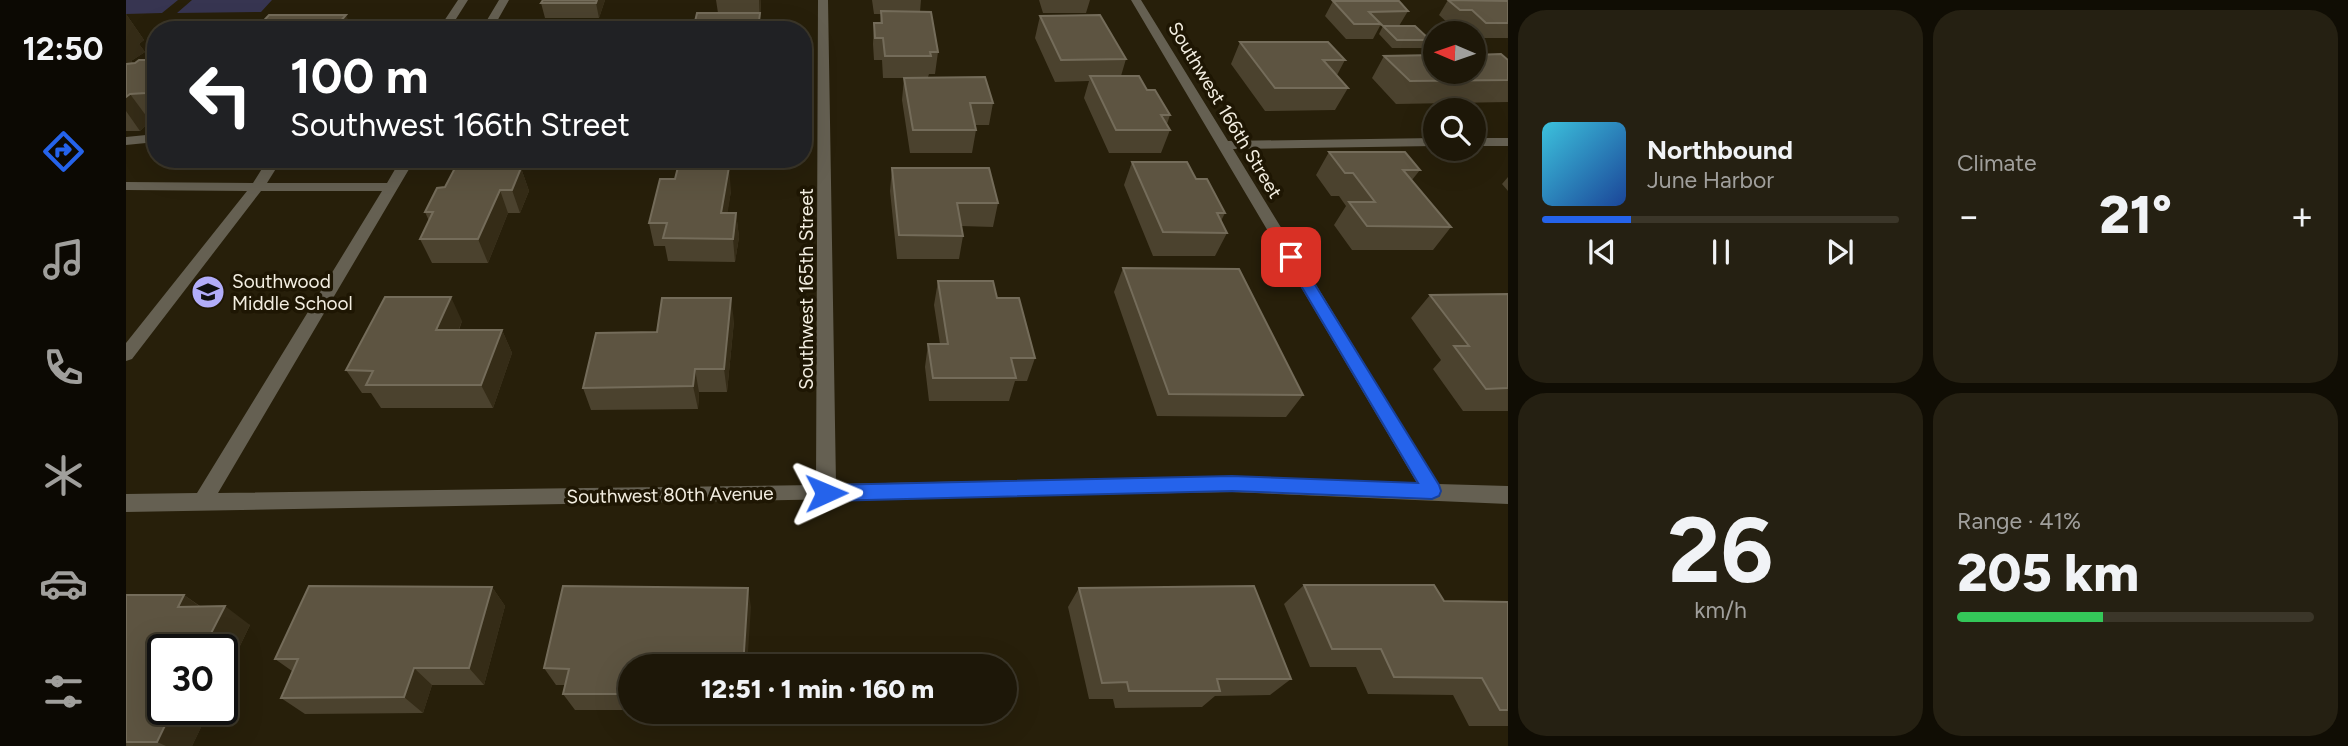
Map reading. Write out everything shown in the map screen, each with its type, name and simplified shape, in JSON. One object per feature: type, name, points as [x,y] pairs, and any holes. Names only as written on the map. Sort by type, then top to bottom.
[{"type":"street","points":[[449,21],[463,0]]},
{"type":"street","points":[[491,21],[504,0]]},
{"type":"street","name":"Southwest 165th Street","points":[[823,0],[826,493]]},
{"type":"street","name":"Southwest 166th Street","points":[[1136,0],[1432,491]]},
{"type":"street","points":[[126,141],[147,139]]},
{"type":"street","points":[[1224,145],[1423,142]]},
{"type":"street","points":[[1486,142],[1508,142]]},
{"type":"street","points":[[126,355],[269,168]]},
{"type":"street","points":[[203,501],[403,168]]},
{"type":"street","points":[[126,186],[392,187]]},
{"type":"street","name":"Southwest 80th Avenue","points":[[126,503],[1232,484],[1508,495]]},
{"type":"shaded area","points":[[126,0],[178,0],[162,13],[126,14]]},
{"type":"shaded area","points":[[192,0],[272,0],[261,12],[177,13]]},
{"type":"building","points":[[543,0],[597,0],[596,3],[541,3]]},
{"type":"building","points":[[1448,0],[1508,1],[1508,23],[1486,23],[1472,10],[1460,10]]},
{"type":"building","points":[[1333,1],[1399,1],[1408,11],[1369,12],[1381,24],[1354,24]]},
{"type":"building","points":[[881,11],[931,12],[938,52],[930,52],[931,56],[885,56],[883,38],[875,38],[874,23],[882,23]]},
{"type":"building","points":[[697,13],[760,13],[759,21],[695,21]]},
{"type":"building","points":[[269,15],[346,15],[341,21],[263,21]]},
{"type":"building","points":[[1100,15],[1126,59],[1061,60],[1040,16]]},
{"type":"building","points":[[1383,26],[1415,26],[1423,33],[1423,40],[1397,40]]},
{"type":"building","points":[[1240,42],[1328,42],[1345,60],[1323,60],[1348,88],[1275,88]]},
{"type":"building","points":[[1501,54],[1508,60],[1508,80],[1486,80],[1486,55]]},
{"type":"building","points":[[1423,55],[1423,81],[1410,81],[1384,56]]},
{"type":"building","points":[[147,60],[147,92],[126,97],[126,64]]},
{"type":"building","points":[[1090,76],[1139,76],[1147,90],[1155,90],[1170,115],[1161,115],[1170,130],[1116,130]]},
{"type":"building","points":[[985,77],[993,103],[970,103],[976,130],[913,130],[904,78]]},
{"type":"building","points":[[1329,152],[1405,152],[1420,170],[1403,170],[1451,227],[1367,226],[1349,202],[1375,202],[1353,173],[1345,173]]},
{"type":"building","points":[[1132,162],[1187,162],[1196,179],[1207,179],[1225,213],[1217,213],[1227,233],[1163,232]]},
{"type":"building","points":[[455,168],[521,168],[512,190],[500,190],[478,239],[420,239],[433,212],[425,212],[437,188],[445,187]]},
{"type":"building","points":[[678,168],[729,168],[721,213],[736,213],[733,239],[663,238],[667,223],[649,223],[660,179],[675,179]]},
{"type":"building","points":[[892,168],[989,168],[998,203],[957,203],[963,236],[899,235]]},
{"type":"building","points":[[1123,268],[1239,269],[1303,395],[1169,394]]},
{"type":"building","points":[[938,281],[993,281],[997,298],[1019,298],[1035,358],[1011,358],[1016,378],[933,378],[928,344],[948,344]]},
{"type":"building","points":[[1508,294],[1508,388],[1486,389],[1454,346],[1469,346],[1430,295]]},
{"type":"building","points":[[385,297],[451,297],[436,330],[502,330],[481,385],[366,385],[373,371],[346,370]]},
{"type":"building","points":[[662,298],[731,298],[724,369],[695,369],[693,386],[583,388],[596,333],[657,332]]},
{"type":"building","points":[[1304,585],[1434,585],[1444,601],[1508,602],[1508,710],[1500,710],[1482,678],[1394,677],[1381,649],[1332,649]]},
{"type":"building","points":[[309,586],[492,587],[469,668],[414,668],[404,697],[281,698],[298,659],[275,659]]},
{"type":"building","points":[[563,586],[748,588],[744,654],[618,654],[618,694],[563,694],[569,669],[544,668]]},
{"type":"building","points":[[1254,586],[1291,679],[1217,679],[1220,691],[1129,691],[1127,682],[1102,683],[1079,588]]},
{"type":"building","points":[[126,595],[184,595],[178,607],[225,606],[211,634],[147,634],[147,725],[165,725],[157,742],[126,742]]},
{"type":"place","name":"Southwood Middle School","points":[[208,292]]},
{"type":"route","points":[[826,493],[1232,484],[1432,491],[1291,257]]}]
